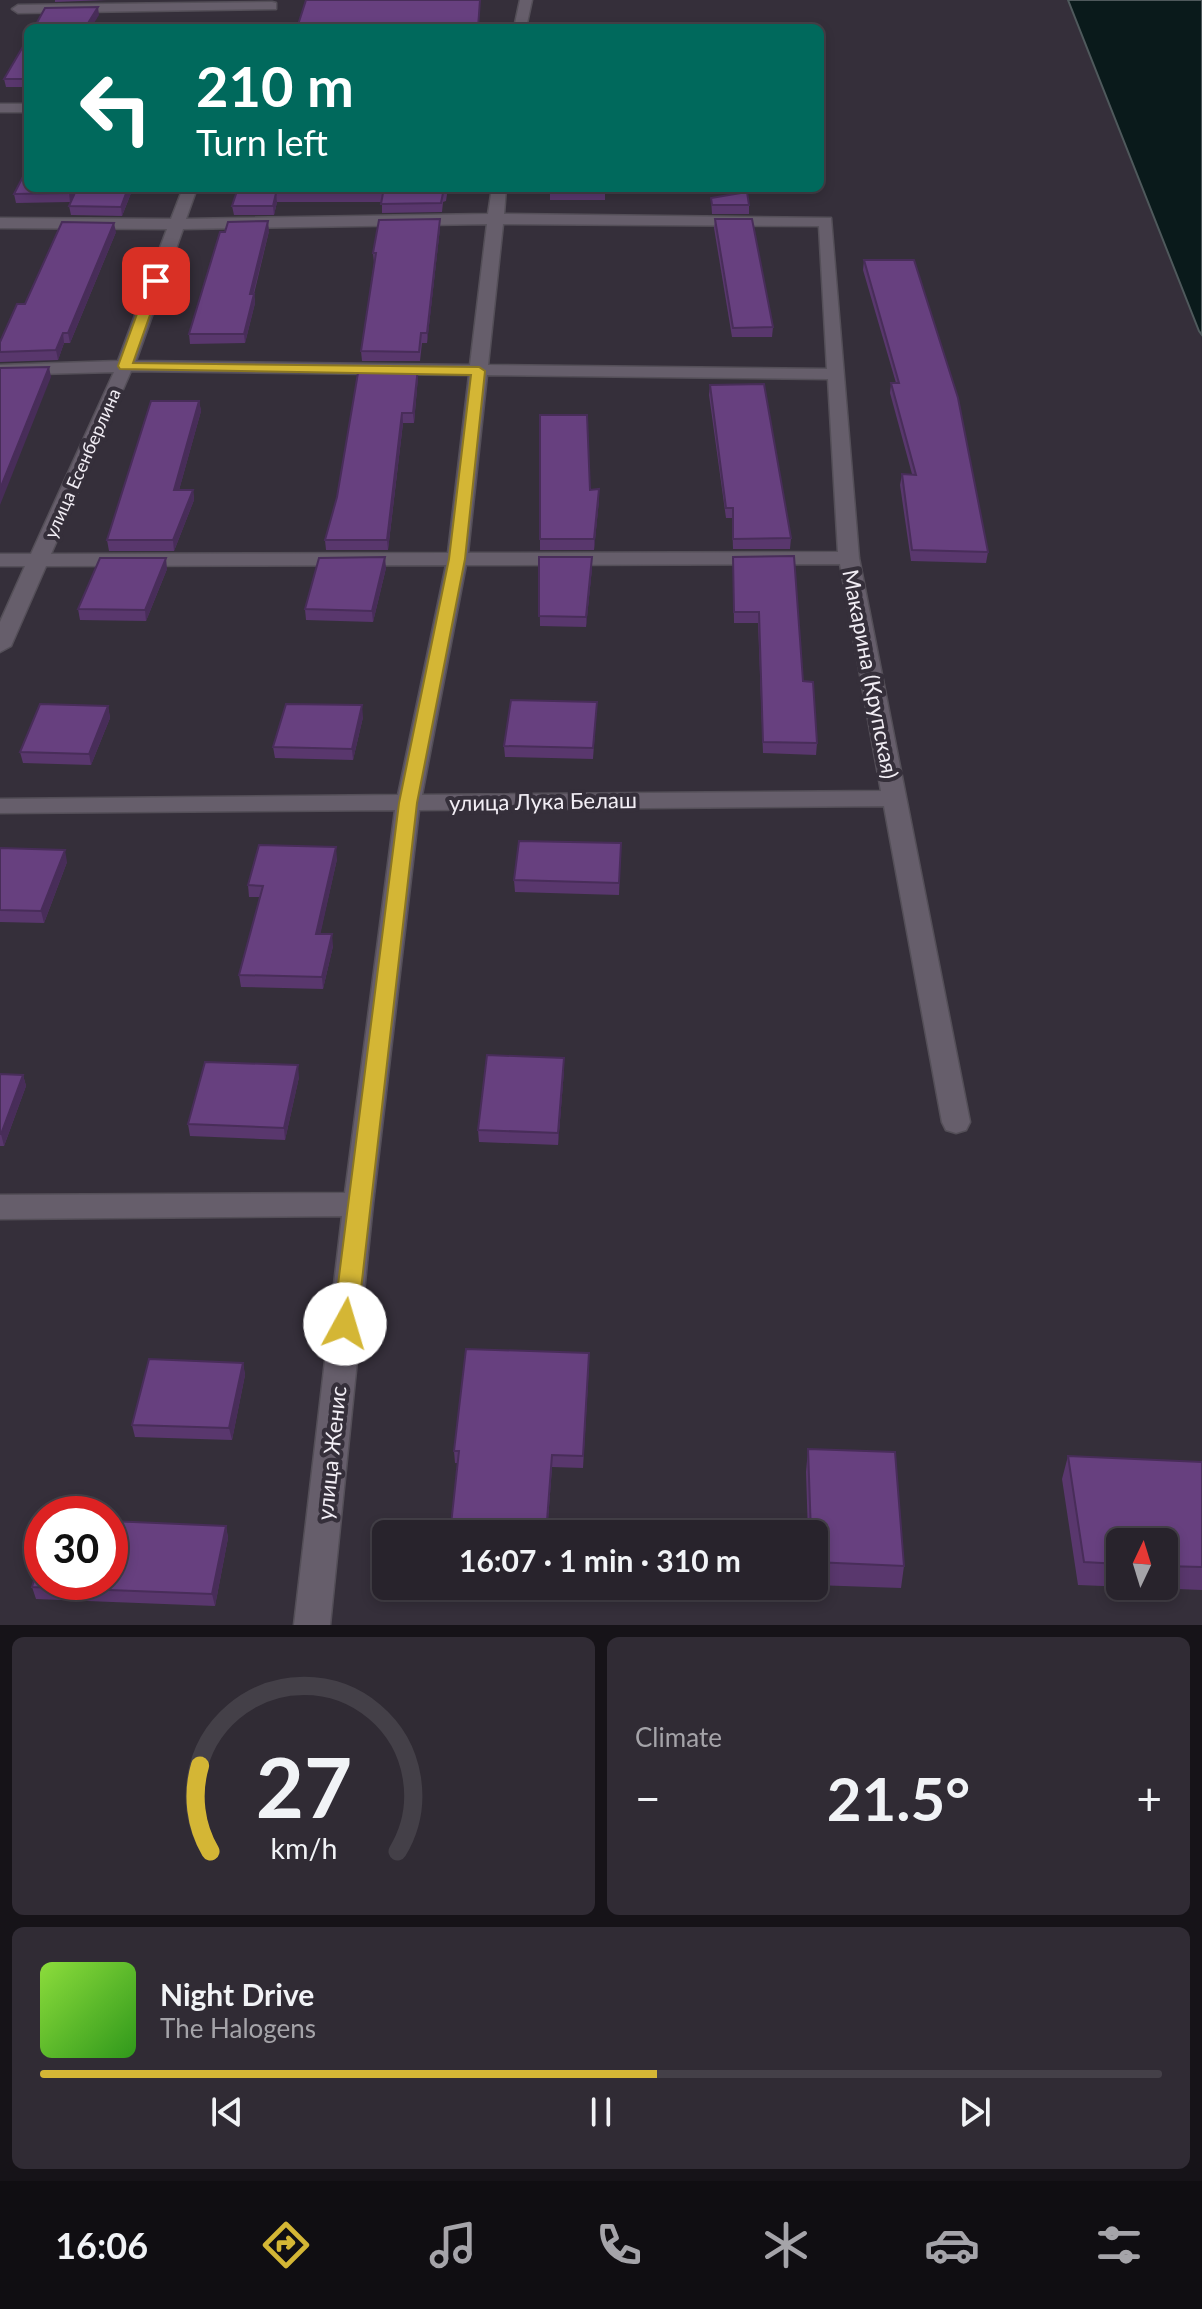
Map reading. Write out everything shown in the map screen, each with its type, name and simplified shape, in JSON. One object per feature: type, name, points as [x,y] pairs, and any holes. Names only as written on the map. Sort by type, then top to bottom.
[{"type":"street","points":[[521,24],[526,0]]},
{"type":"street","points":[[21,4],[271,8]]},
{"type":"street","points":[[0,108],[24,108]]},
{"type":"street","name":"улица Есенберлина","points":[[0,646],[125,366],[188,192]]},
{"type":"street","name":"улица Женис","points":[[312,1625],[358,1204],[408,803],[457,559],[498,192]]},
{"type":"street","points":[[0,223],[176,224],[494,219]]},
{"type":"street","name":"Макарина (Крупская)","points":[[494,219],[826,221],[849,558],[956,1122]]},
{"type":"street","points":[[0,370],[125,366],[836,374]]},
{"type":"street","points":[[0,560],[849,558]]},
{"type":"street","name":"улица Лука Белаш","points":[[0,806],[894,798]]},
{"type":"street","points":[[0,1207],[358,1204]]},
{"type":"shaded area","points":[[1068,0],[1202,0],[1202,335],[1199,331]]},
{"type":"building","points":[[306,0],[480,0],[478,24],[298,24]]},
{"type":"building","points":[[98,7],[87,24],[36,24],[45,8]]},
{"type":"building","points":[[24,45],[24,79],[4,79]]},
{"type":"building","points":[[24,175],[24,192],[69,192],[69,193],[14,194]]},
{"type":"building","points":[[75,192],[127,192],[121,207],[69,206]]},
{"type":"building","points":[[237,192],[446,192],[441,203],[381,204],[383,193],[276,193],[273,206],[232,206]]},
{"type":"building","points":[[747,192],[749,205],[712,205],[711,198]]},
{"type":"building","points":[[440,219],[427,333],[421,333],[419,352],[361,351],[379,220]]},
{"type":"building","points":[[715,219],[752,219],[773,327],[733,328]]},
{"type":"building","points":[[268,221],[250,294],[254,294],[244,334],[189,334],[220,232],[225,232],[228,222]]},
{"type":"building","points":[[62,222],[114,223],[68,333],[63,333],[56,350],[0,352],[0,342],[17,304],[25,304]]},
{"type":"building","points":[[864,260],[914,260],[958,398],[988,552],[912,550],[902,474],[916,475],[891,383],[899,383]]},
{"type":"building","points":[[49,367],[0,489],[0,368]]},
{"type":"building","points":[[359,367],[418,368],[413,413],[402,413],[387,540],[325,540],[337,497]]},
{"type":"building","points":[[764,384],[791,538],[733,539],[733,508],[726,508],[710,385]]},
{"type":"building","points":[[151,401],[199,401],[174,490],[193,490],[173,540],[107,540]]},
{"type":"building","points":[[540,415],[587,415],[590,490],[599,489],[594,539],[540,539]]},
{"type":"building","points":[[794,556],[803,681],[813,682],[817,743],[763,742],[759,612],[734,612],[733,557]]},
{"type":"building","points":[[385,557],[372,611],[305,609],[319,558]]},
{"type":"building","points":[[539,557],[592,557],[586,617],[539,616]]},
{"type":"building","points":[[100,558],[166,558],[145,610],[78,609]]},
{"type":"building","points":[[511,700],[597,702],[593,748],[504,746]]},
{"type":"building","points":[[40,704],[108,706],[89,754],[20,752]]},
{"type":"building","points":[[286,704],[362,705],[352,749],[273,747]]},
{"type":"building","points":[[519,841],[621,843],[619,883],[514,880]]},
{"type":"building","points":[[259,845],[336,847],[316,934],[332,934],[322,977],[239,975],[263,886],[248,885]]},
{"type":"building","points":[[0,848],[65,850],[41,911],[0,910]]},
{"type":"building","points":[[487,1055],[564,1058],[558,1133],[478,1130]]},
{"type":"building","points":[[205,1062],[298,1065],[284,1128],[188,1124]]},
{"type":"building","points":[[0,1074],[23,1075],[1,1134],[0,1134]]},
{"type":"building","points":[[466,1349],[589,1353],[583,1456],[552,1455],[547,1520],[452,1520],[459,1451],[454,1451]]},
{"type":"building","points":[[149,1359],[243,1363],[229,1428],[132,1425]]},
{"type":"building","points":[[808,1449],[895,1452],[904,1566],[828,1563],[828,1520],[811,1520]]},
{"type":"building","points":[[1068,1456],[1202,1462],[1202,1567],[1178,1566],[1178,1528],[1106,1528],[1106,1563],[1084,1562]]},
{"type":"building","points":[[128,1522],[226,1526],[212,1594],[128,1591]]},
{"type":"route","points":[[156,281],[125,366],[479,371],[457,559],[408,803],[345,1324]]}]
